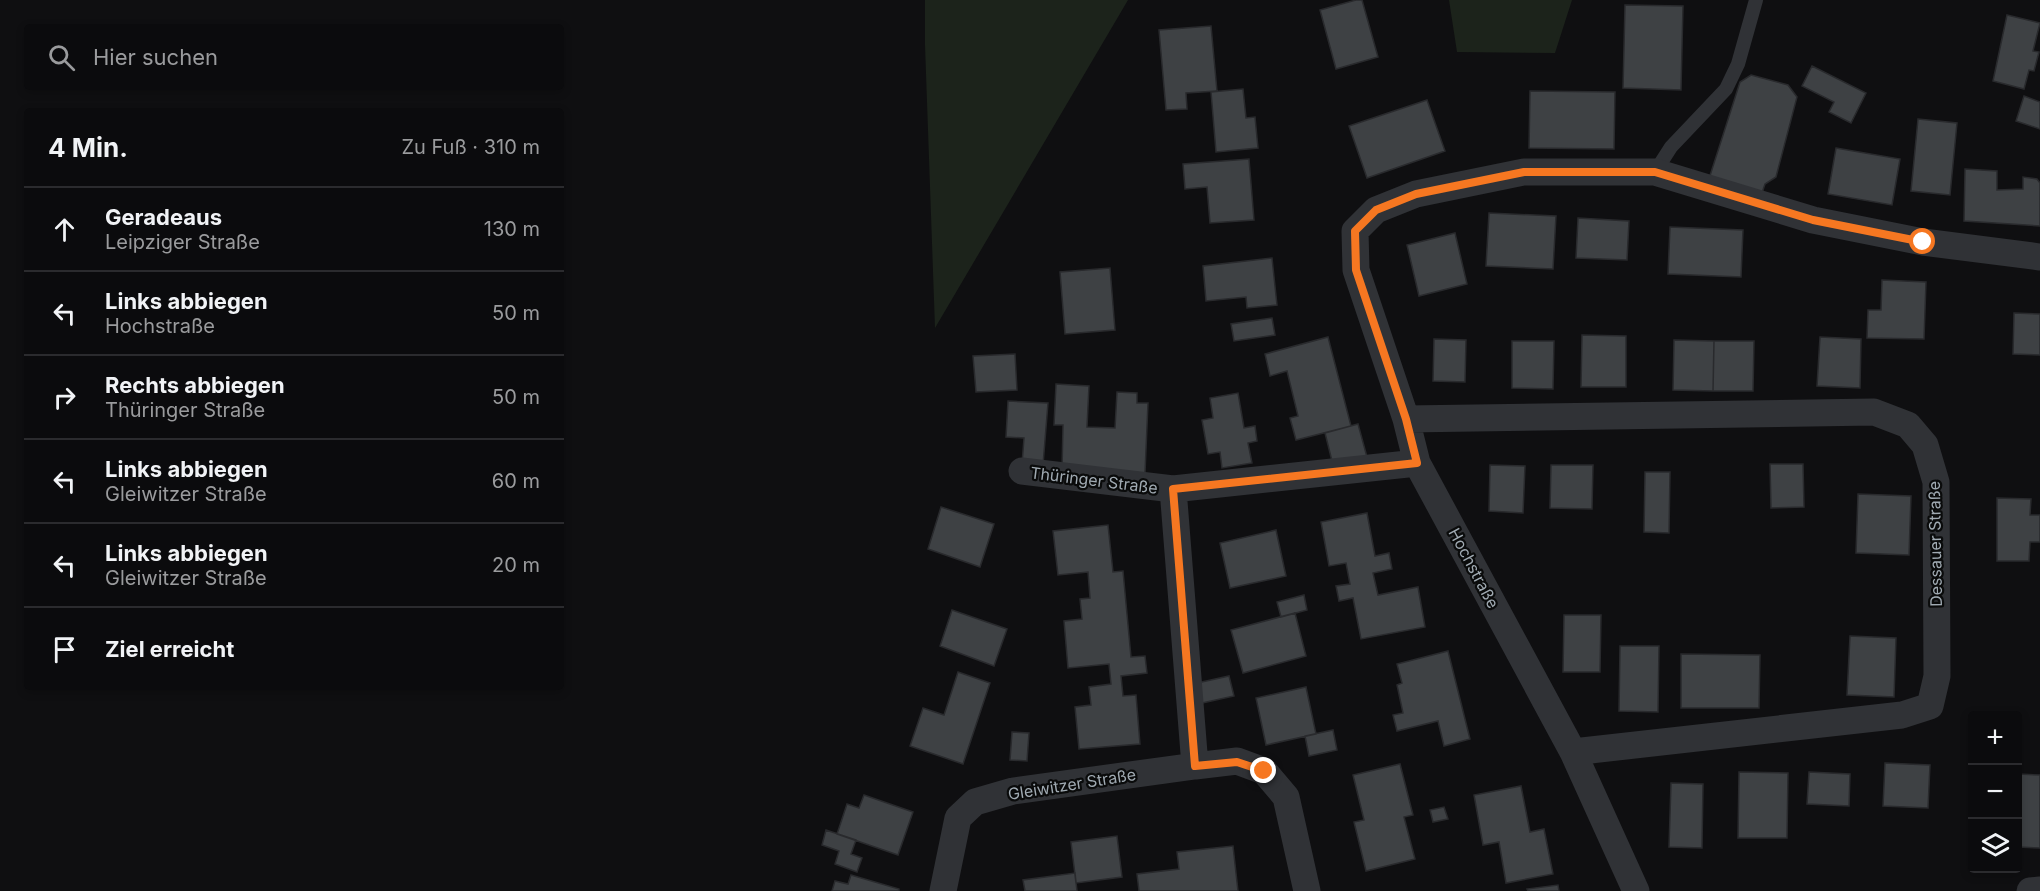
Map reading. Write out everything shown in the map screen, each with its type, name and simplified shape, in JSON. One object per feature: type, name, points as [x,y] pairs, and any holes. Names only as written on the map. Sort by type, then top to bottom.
[{"type":"street","name":"Hochstraße","points":[[1636,891],[1573,752],[1417,463],[1406,419],[1356,270],[1355,231],[1376,210],[1416,194],[1524,172],[1655,172]]},
{"type":"street","points":[[1655,172],[1813,220],[1923,242],[2040,257]]},
{"type":"street","name":"Dessauer Straße","points":[[1406,419],[1874,412],[1908,424],[1925,445],[1936,482],[1937,676],[1930,706],[1902,715],[1573,752]]},
{"type":"street","name":"Thüringer Straße","points":[[1022,471],[1173,489],[1417,463]]},
{"type":"street","points":[[1173,489],[1195,766]]},
{"type":"street","name":"Gleiwitzer Straße","points":[[943,891],[958,818],[975,802],[1013,791],[1237,762],[1264,771],[1286,797],[1307,891]]},
{"type":"street","points":[[2030,891],[2040,890]]},
{"type":"lane","points":[[1655,172],[1671,147],[1726,89],[1738,64],[1755,0]]},
{"type":"shaded area","points":[[925,0],[1128,0],[935,328],[925,45]]},
{"type":"shaded area","points":[[1449,0],[1572,0],[1555,53],[1457,52]]},
{"type":"building","points":[[1362,0],[1378,57],[1336,69],[1320,10]]},
{"type":"building","points":[[1625,5],[1683,6],[1681,90],[1623,88]]},
{"type":"building","points":[[2007,15],[2040,23],[2033,51],[2039,52],[2034,71],[2029,70],[2024,89],[1993,81]]},
{"type":"building","points":[[1211,26],[1217,91],[1186,93],[1187,109],[1166,110],[1159,30]]},
{"type":"building","points":[[1812,66],[1866,93],[1851,123],[1829,112],[1834,102],[1802,86]]},
{"type":"building","points":[[1751,75],[1788,85],[1797,97],[1776,177],[1765,184],[1760,199],[1707,185],[1740,82]]},
{"type":"building","points":[[1243,89],[1246,118],[1255,117],[1258,148],[1216,152],[1211,92]]},
{"type":"building","points":[[1530,91],[1615,92],[1614,149],[1529,148]]},
{"type":"building","points":[[2024,96],[2040,102],[2040,129],[2016,121]]},
{"type":"building","points":[[1427,100],[1445,151],[1367,178],[1349,126]]},
{"type":"building","points":[[1918,119],[1957,123],[1950,195],[1911,191]]},
{"type":"building","points":[[1836,148],[1900,159],[1892,205],[1828,194]]},
{"type":"building","points":[[1249,159],[1254,220],[1210,223],[1207,187],[1185,189],[1183,164]]},
{"type":"building","points":[[1965,169],[1997,171],[1997,190],[2023,189],[2023,177],[2037,179],[2040,183],[2040,226],[1964,221]]},
{"type":"building","points":[[1489,213],[1556,216],[1553,269],[1486,266]]},
{"type":"building","points":[[1578,218],[1629,221],[1627,260],[1576,258]]},
{"type":"building","points":[[1670,227],[1743,230],[1741,277],[1668,274]]},
{"type":"building","points":[[1455,233],[1467,284],[1419,296],[1407,245]]},
{"type":"building","points":[[1272,258],[1277,305],[1247,308],[1246,297],[1206,301],[1203,266]]},
{"type":"building","points":[[1110,268],[1115,330],[1065,334],[1060,272]]},
{"type":"building","points":[[1882,280],[1926,282],[1924,339],[1867,338],[1868,310],[1881,310]]},
{"type":"building","points":[[2014,313],[2040,314],[2040,355],[2013,354]]},
{"type":"building","points":[[1272,318],[1275,335],[1234,341],[1231,324]]},
{"type":"building","points":[[1582,335],[1626,336],[1626,387],[1581,387]]},
{"type":"building","points":[[1328,337],[1351,426],[1296,440],[1290,418],[1298,416],[1287,371],[1270,376],[1265,354]]},
{"type":"building","points":[[1820,337],[1861,339],[1860,388],[1817,386]]},
{"type":"building","points":[[1434,339],[1466,340],[1465,382],[1433,381]]},
{"type":"building","points":[[1674,340],[1714,341],[1713,391],[1673,390]]},
{"type":"building","points":[[1512,341],[1554,341],[1553,389],[1512,388]]},
{"type":"building","points":[[1714,341],[1754,341],[1753,391],[1713,391]]},
{"type":"building","points":[[1015,354],[1017,390],[976,392],[973,356]]},
{"type":"building","points":[[1056,384],[1089,386],[1087,427],[1115,428],[1117,392],[1137,393],[1137,403],[1148,403],[1145,473],[1062,469],[1063,425],[1054,425]]},
{"type":"building","points":[[1238,393],[1244,428],[1255,426],[1257,441],[1248,443],[1252,463],[1222,468],[1220,452],[1208,454],[1202,420],[1213,418],[1210,398]]},
{"type":"building","points":[[1008,401],[1048,403],[1043,465],[1022,464],[1024,438],[1006,437]]},
{"type":"building","points":[[1358,424],[1367,457],[1333,465],[1325,433]]},
{"type":"building","points":[[1770,464],[1803,464],[1804,507],[1771,508]]},
{"type":"building","points":[[1490,465],[1525,466],[1523,513],[1489,511]]},
{"type":"building","points":[[1551,465],[1593,465],[1592,509],[1550,508]]},
{"type":"building","points":[[1645,472],[1670,472],[1669,533],[1644,532]]},
{"type":"building","points":[[1858,494],[1911,496],[1909,555],[1856,553]]},
{"type":"building","points":[[1997,498],[2031,499],[2030,515],[2040,515],[2040,542],[2030,542],[2029,561],[1997,561]]},
{"type":"building","points":[[941,507],[994,524],[980,567],[928,549]]},
{"type":"building","points":[[1367,513],[1375,556],[1389,553],[1392,569],[1373,573],[1378,595],[1418,587],[1425,627],[1361,639],[1353,598],[1339,601],[1336,586],[1350,584],[1346,563],[1329,566],[1321,522]]},
{"type":"building","points":[[1108,525],[1113,572],[1123,571],[1131,657],[1145,656],[1147,673],[1121,676],[1123,696],[1136,695],[1140,744],[1079,749],[1075,707],[1091,705],[1089,687],[1111,684],[1109,664],[1068,668],[1064,621],[1082,619],[1080,599],[1090,598],[1088,572],[1058,575],[1053,531]]},
{"type":"building","points":[[1276,530],[1286,576],[1230,588],[1220,543]]},
{"type":"building","points":[[1304,595],[1307,610],[1281,617],[1277,602]]},
{"type":"building","points":[[952,610],[1007,629],[994,666],[940,646]]},
{"type":"building","points":[[1295,613],[1306,656],[1243,673],[1231,630]]},
{"type":"building","points":[[1564,615],[1601,615],[1600,672],[1563,672]]},
{"type":"building","points":[[1850,636],[1896,638],[1894,697],[1847,695]]},
{"type":"building","points":[[1620,646],[1659,646],[1658,712],[1619,711]]},
{"type":"building","points":[[1448,651],[1470,739],[1444,746],[1438,721],[1397,731],[1393,715],[1403,713],[1397,685],[1402,683],[1397,664]]},
{"type":"building","points":[[1681,654],[1760,655],[1759,708],[1681,708]]},
{"type":"building","points":[[958,672],[990,683],[963,764],[910,746],[923,708],[944,715]]},
{"type":"building","points":[[1229,676],[1234,696],[1193,705],[1188,685]]},
{"type":"building","points":[[1306,687],[1316,734],[1266,745],[1256,698]]},
{"type":"building","points":[[1333,730],[1337,750],[1309,756],[1305,736]]},
{"type":"building","points":[[1012,732],[1029,733],[1027,761],[1010,760]]},
{"type":"building","points":[[1885,763],[1930,765],[1928,808],[1883,806]]},
{"type":"building","points":[[1400,764],[1413,815],[1404,817],[1415,859],[1366,871],[1354,822],[1364,820],[1353,775]]},
{"type":"building","points":[[1739,772],[1788,773],[1787,838],[1738,838]]},
{"type":"building","points":[[1809,772],[1850,774],[1849,806],[1807,804]]},
{"type":"building","points":[[2022,774],[2040,775],[2040,848],[2022,847]]},
{"type":"building","points":[[1671,783],[1703,784],[1702,848],[1669,847]]},
{"type":"building","points":[[1521,786],[1530,832],[1544,829],[1553,874],[1506,883],[1499,842],[1483,845],[1474,795]]},
{"type":"building","points":[[864,795],[913,812],[898,855],[837,834],[847,804],[859,808]]},
{"type":"building","points":[[1444,807],[1448,819],[1433,822],[1430,810]]},
{"type":"building","points":[[826,830],[856,840],[851,854],[862,858],[857,872],[835,864],[839,851],[822,845]]},
{"type":"building","points":[[1117,836],[1122,877],[1076,883],[1071,842]]},
{"type":"building","points":[[1233,846],[1238,891],[1139,891],[1137,874],[1179,869],[1177,852]]},
{"type":"building","points":[[1075,873],[1077,891],[1025,891],[1023,880]]},
{"type":"building","points":[[851,875],[899,889],[899,891],[832,891],[835,881],[848,884]]},
{"type":"building","points":[[1558,885],[1559,891],[1528,891],[1527,889]]},
{"type":"route","points":[[1264,771],[1237,762],[1195,766],[1173,489],[1417,463],[1406,419],[1356,270],[1355,231],[1376,210],[1416,194],[1524,172],[1655,172],[1813,220],[1923,242]]}]
